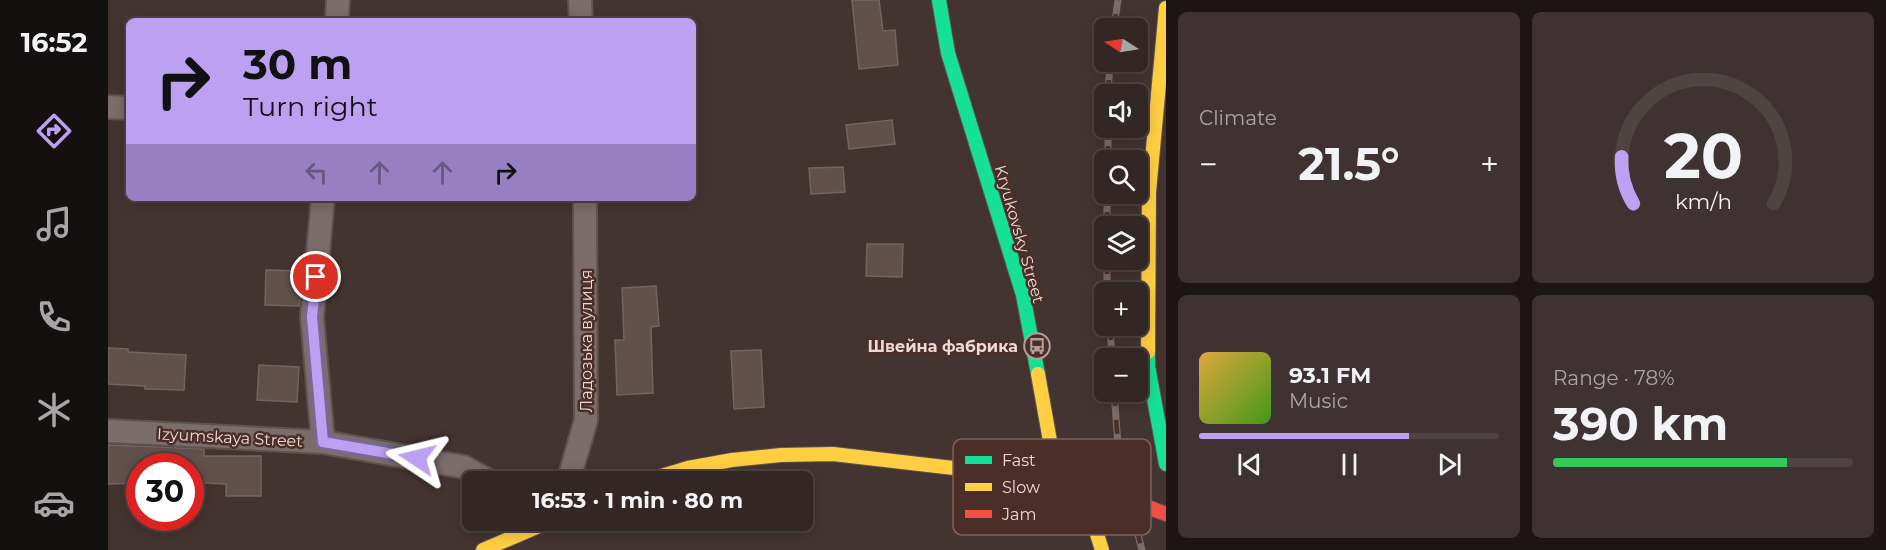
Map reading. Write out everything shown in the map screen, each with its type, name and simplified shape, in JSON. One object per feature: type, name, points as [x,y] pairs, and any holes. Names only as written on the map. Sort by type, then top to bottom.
[{"type":"street","points":[[337,18],[338,0]]},
{"type":"street","points":[[580,0],[581,18]]},
{"type":"street","name":"Kryukovsky Street","points":[[939,0],[948,53],[1023,295],[1049,439]]},
{"type":"street","points":[[1166,8],[1149,192],[1148,366],[1166,464]]},
{"type":"street","points":[[108,107],[126,108]]},
{"type":"street","points":[[323,201],[312,317],[323,442]]},
{"type":"street","name":"Ладозька вулиця","points":[[571,471],[586,420],[585,201]]},
{"type":"street","name":"Izyumskaya Street","points":[[108,431],[323,442],[464,466],[472,471]]},
{"type":"street","points":[[678,471],[732,460],[781,455],[833,454],[953,468]]},
{"type":"street","points":[[483,550],[527,531]]},
{"type":"street","points":[[1097,535],[1102,550]]},
{"type":"building","points":[[852,0],[879,0],[883,31],[895,30],[898,65],[859,69]]},
{"type":"building","points":[[892,120],[895,144],[849,149],[846,125]]},
{"type":"building","points":[[843,167],[845,192],[811,194],[809,168]]},
{"type":"building","points":[[867,244],[903,244],[902,277],[866,276]]},
{"type":"building","points":[[266,270],[303,271],[299,306],[265,305]]},
{"type":"building","points":[[656,286],[659,326],[651,327],[653,393],[617,395],[615,340],[624,340],[622,288]]},
{"type":"building","points":[[108,348],[128,349],[128,352],[186,355],[184,390],[145,389],[145,386],[108,384]]},
{"type":"building","points":[[761,350],[764,407],[734,409],[731,351]]},
{"type":"building","points":[[259,365],[299,367],[297,402],[257,400]]},
{"type":"building","points":[[108,445],[204,449],[204,453],[126,453],[126,483],[108,484]]},
{"type":"building","points":[[204,456],[261,456],[261,496],[226,496],[226,484],[204,483]]},
{"type":"railway","points":[[1115,18],[1118,0]]},
{"type":"railway","points":[[1109,72],[1109,84]]},
{"type":"railway","points":[[1108,138],[1108,150]]},
{"type":"railway","points":[[1107,204],[1107,216]]},
{"type":"railway","points":[[1107,270],[1107,282]]},
{"type":"railway","points":[[1111,336],[1111,348]]},
{"type":"railway","points":[[1115,402],[1118,439]]},
{"type":"railway","points":[[1138,535],[1142,550]]},
{"type":"traffic: fast","points":[[939,0],[948,53],[1023,295],[1038,374]]},
{"type":"traffic: fast","points":[[1148,366],[1166,464]]},
{"type":"traffic: slow","points":[[1148,352],[1149,192],[1166,8]]},
{"type":"traffic: slow","points":[[1038,374],[1050,439]]},
{"type":"traffic: slow","points":[[678,471],[732,460],[781,455],[833,454],[953,468]]},
{"type":"traffic: slow","points":[[483,550],[527,531]]},
{"type":"traffic: slow","points":[[1097,535],[1102,550]]},
{"type":"traffic: jam","points":[[1151,508],[1166,514]]},
{"type":"place","name":"Швейна фабрика","points":[[1037,346]]},
{"type":"route","points":[[316,277],[312,317],[323,442],[417,458]]}]
